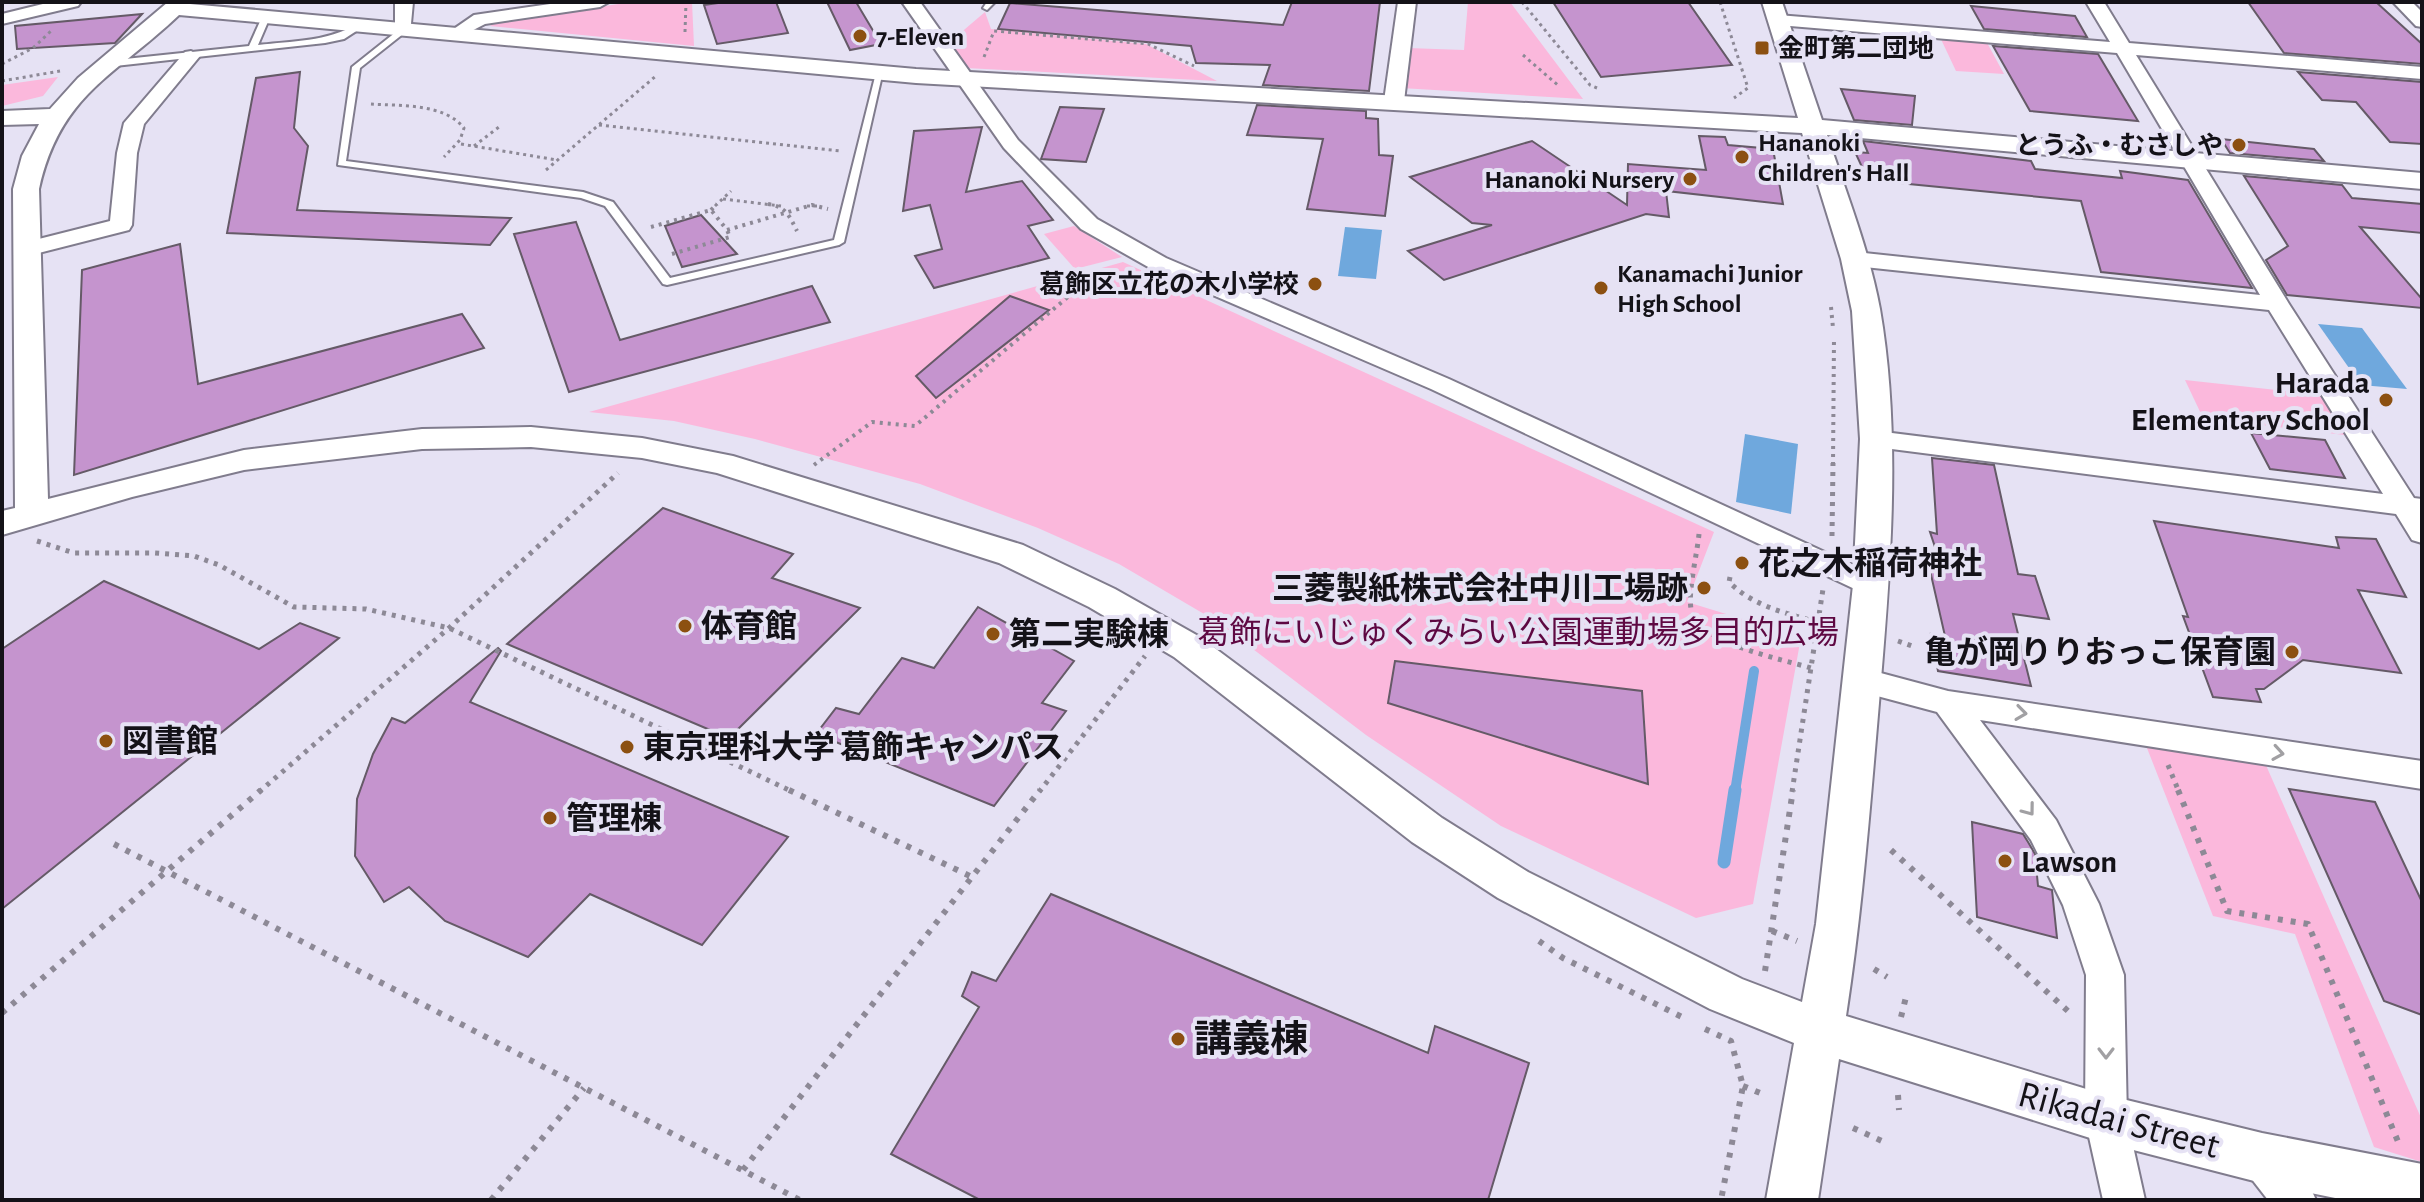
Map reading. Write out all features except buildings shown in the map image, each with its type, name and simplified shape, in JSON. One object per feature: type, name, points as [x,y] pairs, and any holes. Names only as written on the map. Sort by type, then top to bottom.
[{"type":"street","points":[[2,19],[31,7],[72,2]]},
{"type":"street","points":[[404,2],[404,30]]},
{"type":"street","points":[[454,35],[480,19],[600,2]]},
{"type":"street","points":[[911,2],[1011,144],[1089,224],[1158,263],[1440,384],[1702,509],[1871,585]]},
{"type":"street","points":[[1394,101],[1407,2]]},
{"type":"street","points":[[2095,2],[2277,304],[2414,507],[2422,533]]},
{"type":"street","points":[[2402,2],[2422,22]]},
{"type":"street","points":[[29,531],[26,189],[29,168],[53,116],[75,91],[177,5],[266,17],[880,73],[1814,126],[2422,181]]},
{"type":"street","points":[[1792,1200],[1838,924],[1871,585],[1876,439],[1866,311],[1855,259],[1775,11],[2124,49],[2422,73]]},
{"type":"street","points":[[27,249],[121,225],[127,153],[134,123],[191,56]]},
{"type":"street","points":[[2,118],[53,116]]},
{"type":"street","points":[[1855,259],[2277,304]]},
{"type":"street","name":"Rikadai Street","points":[[29,531],[244,460],[422,439],[531,437],[642,448],[722,463],[1011,554],[1102,598],[1187,647],[1427,830],[1513,885],[1726,994],[1821,1031],[2106,1119],[2262,1158],[2420,1189]]},
{"type":"street","points":[[1876,439],[2414,507]]},
{"type":"street","points":[[1862,680],[1948,703],[2422,775]]},
{"type":"street","points":[[1948,703],[2044,830],[2081,904],[2105,975],[2106,1119],[2124,1200]]},
{"type":"street","points":[[2262,1158],[2295,1200]]},
{"type":"lane","points":[[252,49],[266,17]]},
{"type":"lane","points":[[108,63],[325,40],[341,37],[360,26]]},
{"type":"lane","points":[[404,30],[356,67],[341,163],[583,195],[609,204],[667,282],[839,242],[880,73]]},
{"type":"path","points":[[1522,2],[1590,85],[1602,90]]},
{"type":"path","points":[[1720,2],[1748,88],[1735,98],[1721,97]]},
{"type":"path","points":[[2,64],[15,55],[36,50],[55,26]]},
{"type":"path","points":[[984,58],[994,31],[1148,44],[1200,69]]},
{"type":"path","points":[[1523,55],[1568,93]]},
{"type":"path","points":[[527,187],[679,56]]},
{"type":"path","points":[[2,81],[108,63]]},
{"type":"path","points":[[350,107],[371,104],[448,112],[461,121],[464,135],[461,144],[423,174]]},
{"type":"path","points":[[599,125],[860,153]]},
{"type":"path","points":[[474,147],[499,127]]},
{"type":"path","points":[[461,144],[557,160]]},
{"type":"path","points":[[631,233],[711,210],[731,191]]},
{"type":"path","points":[[723,199],[780,206],[787,211],[806,250]]},
{"type":"path","points":[[727,230],[812,205],[846,214]]},
{"type":"path","points":[[651,261],[730,237],[711,210]]},
{"type":"path","points":[[814,465],[872,422],[915,426],[1088,280],[1134,275],[1158,263]]},
{"type":"path","points":[[1829,292],[1834,337],[1832,542]]},
{"type":"path","points":[[2,1013],[449,628],[625,467],[610,466]]},
{"type":"path","points":[[1702,509],[1691,611],[1704,631],[1726,642],[1811,668]]},
{"type":"path","points":[[29,531],[53,550],[84,555],[154,552],[193,556],[225,567],[287,604],[315,609],[350,608],[396,613],[449,628],[972,877]]},
{"type":"path","points":[[1752,977],[1765,973],[1825,576]]},
{"type":"path","points":[[1730,577],[1729,582],[1736,591],[1767,606],[1817,622]]},
{"type":"path","points":[[1819,611],[1828,614]]},
{"type":"path","points":[[1897,641],[1912,646]]},
{"type":"path","points":[[1133,648],[1158,665]]},
{"type":"path","points":[[743,1170],[1146,656]]},
{"type":"path","points":[[2155,734],[2227,911],[2308,924],[2420,1189]]},
{"type":"path","points":[[114,844],[800,1200]]},
{"type":"path","points":[[1891,850],[2081,1024]]},
{"type":"path","points":[[1772,931],[1809,946]]},
{"type":"path","points":[[1538,940],[1563,958],[1689,1020]]},
{"type":"path","points":[[1874,969],[1887,977]]},
{"type":"path","points":[[1899,1022],[1906,997]]},
{"type":"path","points":[[1703,1027],[1731,1041],[1743,1086],[1721,1200]]},
{"type":"path","points":[[1743,1086],[1765,1095]]},
{"type":"path","points":[[491,1200],[584,1088]]},
{"type":"path","points":[[1898,1089],[1899,1110]]},
{"type":"path","points":[[1853,1128],[1882,1141]]},
{"type":"green space","points":[[631,2],[692,2],[694,46],[490,26],[496,23]]},
{"type":"green space","points":[[1468,2],[1510,2],[1583,99],[1401,88],[1408,48],[1464,50]]},
{"type":"green space","points":[[985,12],[991,29],[1146,44],[1217,81],[966,68],[951,41]]},
{"type":"green space","points":[[1939,35],[1985,39],[2004,74],[1956,71]]},
{"type":"green space","points":[[58,77],[43,96],[2,106],[2,85]]},
{"type":"green space","points":[[1074,226],[1122,257],[1075,269],[1044,234]]},
{"type":"green space","name":"葛飾にいじゅくみらい公園運動場多目的広場","points":[[1123,262],[1714,532],[1687,602],[1801,637],[1753,904],[1696,918],[1501,826],[1366,735],[1216,621],[1119,564],[1038,528],[920,484],[755,439],[674,421],[589,412]]},
{"type":"green space","points":[[2185,380],[2330,396],[2353,436],[2203,418]]},
{"type":"green space","points":[[2145,743],[2265,763],[2422,1120],[2422,1162],[2374,1147],[2295,934],[2213,916]]},
{"type":"water","points":[[1345,227],[1382,230],[1376,279],[1338,276]]},
{"type":"water","points":[[2318,324],[2362,328],[2407,389],[2361,385]]},
{"type":"water","points":[[1745,434],[1798,444],[1791,514],[1736,502]]},
{"type":"waterway","points":[[1735,792],[1754,671]]},
{"type":"waterway","points":[[1724,862],[1735,790]]},
{"type":"place","name":"7-Eleven","points":[[860,36]]},
{"type":"place","name":"金町第二団地","points":[[1762,48]]},
{"type":"place","name":"とうふ・むさしや","points":[[2239,145]]},
{"type":"place","name":"Hananoki Children's Hall","points":[[1742,157]]},
{"type":"place","name":"Hananoki Nursery","points":[[1690,179]]},
{"type":"place","name":"葛飾区立花の木小学校","points":[[1315,284]]},
{"type":"place","name":"Kanamachi Junior High School","points":[[1601,288]]},
{"type":"place","name":"Harada Elementary School","points":[[2386,400]]},
{"type":"place","name":"花之木稲荷神社","points":[[1742,563]]},
{"type":"place","name":"三菱製紙株式会社中川工場跡","points":[[1704,588]]},
{"type":"place","name":"体育館","points":[[685,626]]},
{"type":"place","name":"第二実験棟","points":[[993,634]]},
{"type":"place","name":"亀が岡りりおっこ保育園","points":[[2292,652]]},
{"type":"place","name":"図書館","points":[[106,741]]},
{"type":"place","name":"東京理科大学 葛飾キャンパス","points":[[627,747]]},
{"type":"place","name":"管理棟","points":[[550,818]]},
{"type":"place","name":"Lawson","points":[[2005,861]]},
{"type":"place","name":"講義棟","points":[[1178,1039]]}]
